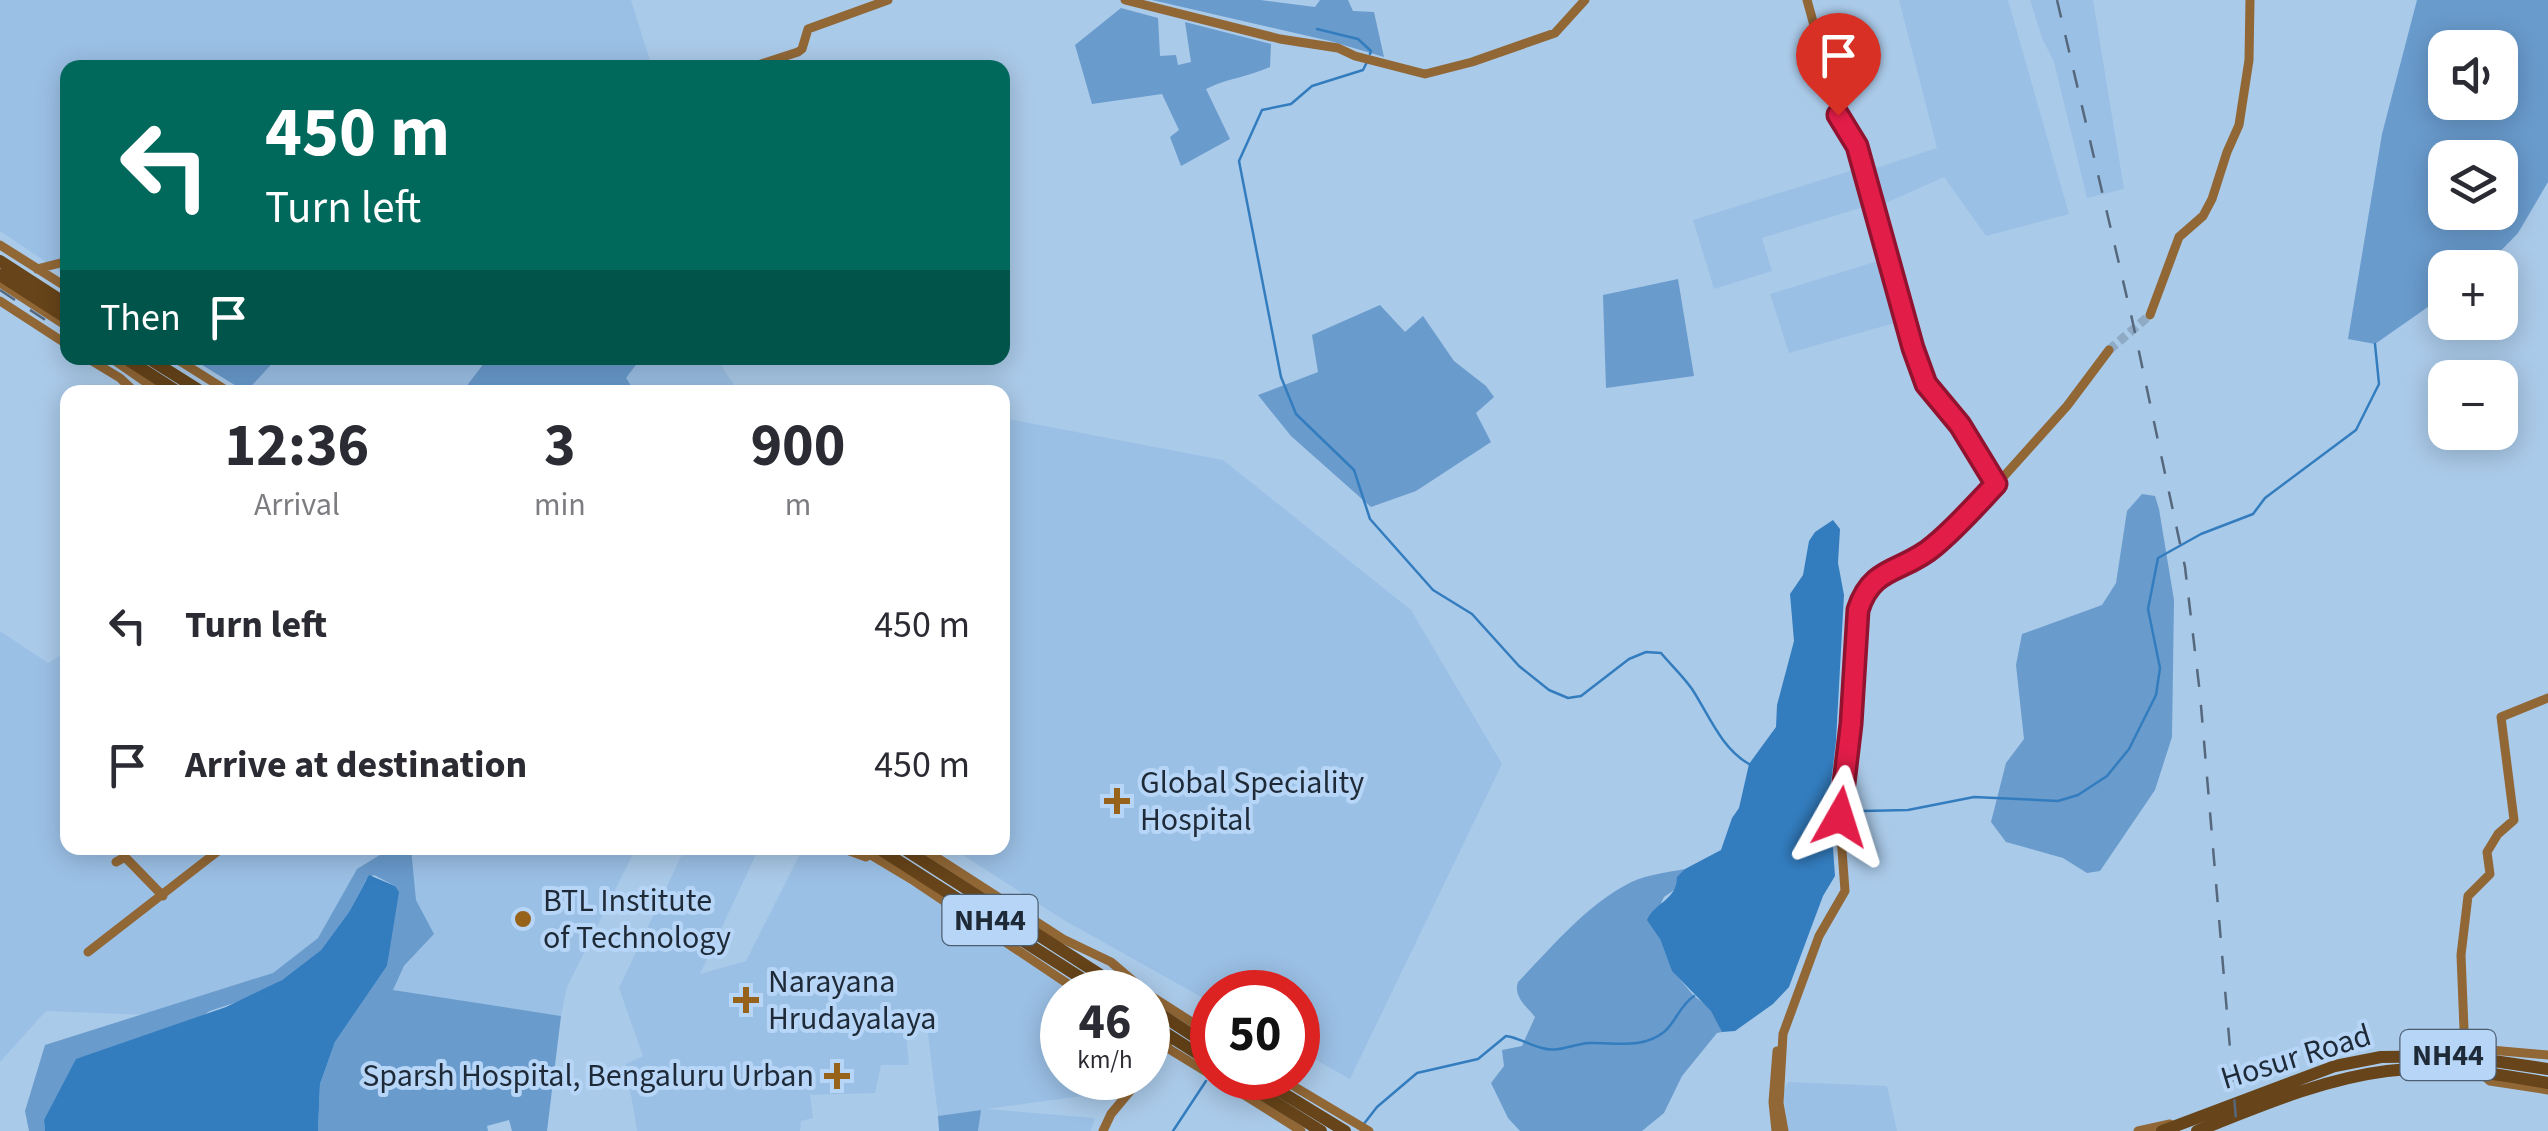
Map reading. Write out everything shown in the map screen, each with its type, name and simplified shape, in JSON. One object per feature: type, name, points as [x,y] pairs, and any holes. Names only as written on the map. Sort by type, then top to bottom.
[{"type":"highway","points":[[0,262],[60,313]]},
{"type":"highway","points":[[0,275],[60,302]]},
{"type":"highway","points":[[130,365],[165,385]]},
{"type":"highway","points":[[159,365],[191,385]]},
{"type":"highway","name":"NH44","points":[[881,855],[1066,970]]},
{"type":"highway","name":"NH44","points":[[915,855],[1093,970]]},
{"type":"highway","name":"Hosur Road","points":[[2181,1123],[2347,1064],[2399,1055],[2460,1056],[2548,1069]]},
{"type":"highway","name":"Hosur Road","points":[[2197,1131],[2275,1101],[2361,1075],[2425,1068],[2481,1073],[2548,1087]]},
{"type":"highway","points":[[1271,1100],[1321,1131]]},
{"type":"highway","points":[[1299,1100],[1351,1128]]},
{"type":"highway","name":"NH44","points":[[2162,1131],[2181,1123]]},
{"type":"street","points":[[774,60],[802,50],[808,30],[888,0]]},
{"type":"street","points":[[1125,0],[1280,39],[1338,48],[1425,74],[1555,33],[1585,0]]},
{"type":"street","points":[[1807,0],[1838,115],[1857,146],[1926,384],[1960,425],[1996,484]]},
{"type":"street","points":[[2150,315],[2179,238],[2203,216],[2212,200],[2239,125],[2249,60],[2250,0]]},
{"type":"street","points":[[0,245],[60,283]]},
{"type":"street","points":[[37,268],[60,263]]},
{"type":"street","points":[[0,283],[60,322]]},
{"type":"street","points":[[0,301],[60,340]]},
{"type":"street","points":[[1780,1131],[1774,1082],[1778,1048],[1819,936],[1845,891],[1840,820],[1858,610],[1868,584],[1932,549],[2067,406],[2109,350]]},
{"type":"street","points":[[99,365],[128,385]]},
{"type":"street","points":[[120,378],[125,365]]},
{"type":"street","points":[[128,365],[152,385]]},
{"type":"street","points":[[186,365],[218,385]]},
{"type":"street","points":[[2548,698],[2501,717],[2514,820],[2498,834],[2487,852],[2490,874],[2468,896],[2461,955],[2464,1029],[2460,1056],[2480,1049],[2548,1055]]},
{"type":"street","points":[[88,952],[213,855]]},
{"type":"street","points":[[880,855],[1047,970]]},
{"type":"street","points":[[933,855],[1063,939],[1120,970]]},
{"type":"street","points":[[116,862],[125,857],[163,896]]},
{"type":"street","points":[[1170,1043],[1214,1078],[1301,1131]]},
{"type":"street","points":[[1100,1131],[1121,1100]]},
{"type":"street","points":[[1311,1100],[1351,1128],[1369,1131]]},
{"type":"street","points":[[2138,1131],[2181,1123]]},
{"type":"shaded area","points":[[0,0],[631,0],[650,60],[60,60],[60,271],[0,231]]},
{"type":"shaded area","points":[[1152,0],[1260,0],[1315,7],[1320,0],[1348,0],[1353,11],[1374,12],[1384,57],[1330,41]]},
{"type":"shaded area","points":[[1899,0],[2008,0],[2069,214],[1986,236],[1944,177],[1886,203],[1876,168],[1937,148]]},
{"type":"shaded area","points":[[2030,0],[2093,0],[2124,189],[2087,198],[2054,62]]},
{"type":"shaded area","points":[[2417,0],[2548,0],[2548,182],[2518,233],[2502,250],[2428,250],[2428,307],[2375,344],[2348,339],[2382,134]]},
{"type":"shaded area","points":[[1121,8],[1158,18],[1160,56],[1176,55],[1178,65],[1191,62],[1185,22],[1271,44],[1270,67],[1206,89],[1230,139],[1181,166],[1170,137],[1179,130],[1162,94],[1092,104],[1075,45]]},
{"type":"shaded area","points":[[1856,169],[1867,206],[1762,238],[1772,271],[1714,289],[1693,220]]},
{"type":"shaded area","points":[[1881,260],[1898,322],[1789,353],[1770,294]]},
{"type":"shaded area","points":[[1678,279],[1694,376],[1606,388],[1603,295]]},
{"type":"shaded area","points":[[1380,305],[1405,332],[1423,316],[1454,361],[1494,397],[1476,413],[1491,442],[1416,491],[1371,507],[1291,436],[1258,395],[1318,372],[1312,335]]},
{"type":"shaded area","points":[[202,365],[721,365],[734,385],[235,385]]},
{"type":"shaded area","points":[[202,365],[271,365],[252,385],[235,385]]},
{"type":"shaded area","points":[[483,365],[636,365],[626,378],[631,385],[467,385]]},
{"type":"shaded area","points":[[1010,419],[1223,460],[1411,610],[1502,764],[1350,1079],[1320,1062],[1320,970],[1190,970],[1190,991],[1170,979],[1170,970],[1153,970],[1062,919],[963,855],[1010,855]]},
{"type":"shaded area","points":[[2142,494],[2155,496],[2159,509],[2174,600],[2172,737],[2155,790],[2100,871],[2087,873],[2063,858],[2006,842],[1991,822],[2006,763],[2024,739],[2016,665],[2022,634],[2102,605],[2116,583],[2127,511]]},
{"type":"shaded area","points":[[1833,520],[1840,529],[1838,563],[1844,595],[1836,741],[1826,825],[1832,834],[1835,876],[1823,896],[1789,987],[1773,1004],[1735,1031],[1722,1032],[1711,1011],[1672,971],[1660,939],[1647,920],[1670,896],[1677,877],[1685,869],[1721,850],[1739,808],[1749,764],[1776,727],[1777,705],[1794,641],[1790,594],[1803,575],[1809,541]]},
{"type":"shaded area","points":[[0,631],[48,663],[60,655],[60,855],[380,855],[357,869],[318,938],[273,973],[147,1015],[46,1011],[0,1062]]},
{"type":"shaded area","points":[[380,855],[412,855],[416,900],[434,934],[404,966],[393,990],[561,1016],[547,1131],[512,1131],[509,1120],[487,1126],[488,1131],[318,1131],[320,1084],[335,1042],[387,966],[395,886],[374,875],[366,880],[349,912],[321,950],[282,980],[252,997],[210,1011],[44,1120],[45,1131],[29,1131],[25,1111],[45,1045],[273,973],[318,938],[357,869]]},
{"type":"shaded area","name":"BTL Institute of Technology","points":[[412,855],[633,855],[567,987],[561,1016],[393,990],[404,967],[434,934],[416,900]]},
{"type":"shaded area","points":[[682,855],[756,855],[700,974],[746,961],[799,855],[863,855],[1048,970],[1040,970],[1040,1100],[1052,1100],[987,1109],[1095,1118],[1091,1131],[978,1131],[980,1110],[938,1116],[926,1018],[904,1011],[909,1065],[881,1065],[875,1093],[810,1095],[813,1118],[801,1121],[800,1131],[637,1131],[626,1064],[643,1056],[619,988]]},
{"type":"shaded area","points":[[1685,869],[1677,888],[1661,903],[1660,939],[1672,970],[1694,996],[1713,1010],[1722,1032],[1717,1033],[1682,1076],[1664,1113],[1642,1131],[1520,1131],[1508,1118],[1491,1083],[1504,1066],[1502,1050],[1522,1046],[1535,1017],[1519,996],[1518,982],[1568,930],[1609,895],[1638,879]]},
{"type":"shaded area","points":[[369,875],[395,886],[399,892],[387,966],[335,1042],[320,1084],[318,1131],[45,1131],[44,1120],[76,1059],[226,1007],[282,980],[321,950],[349,912]]},
{"type":"shaded area","points":[[1788,1082],[1887,1086],[1897,1131],[1788,1131],[1783,1091]]},
{"type":"shaded area","points":[[981,1110],[978,1131],[939,1131],[938,1116]]},
{"type":"waterway","points":[[1317,29],[1358,39],[1370,54]]},
{"type":"waterway","points":[[1367,62],[1363,70],[1312,86],[1291,104],[1262,110],[1239,161],[1281,377],[1296,414],[1354,470],[1370,519],[1433,590],[1472,614],[1519,666],[1549,690],[1568,698],[1581,696],[1629,659],[1646,652],[1661,653],[1692,689],[1723,740],[1749,764]]},
{"type":"waterway","points":[[1826,825],[1863,811],[1908,810],[1974,797],[2058,801],[2078,795],[2107,776],[2129,749],[2156,695],[2160,668],[2148,609],[2158,558],[2201,534],[2253,514],[2265,498],[2356,430],[2379,384],[2375,344]]},
{"type":"waterway","points":[[1363,1125],[1377,1107],[1417,1073],[1478,1059],[1506,1036],[1548,1049],[1646,1041],[1664,1032],[1694,996]]},
{"type":"waterway","points":[[1173,1131],[1193,1100]]},
{"type":"tunnel","points":[[2109,350],[2150,315]]},
{"type":"railway","points":[[2057,0],[2185,567],[2200,694],[2237,1131]]},
{"type":"railway","points":[[0,290],[60,330]]},
{"type":"place","name":"Global Speciality Hospital","points":[[1117,801]]},
{"type":"place","name":"BTL Institute of Technology","points":[[523,919]]},
{"type":"place","name":"Narayana Hrudayalaya","points":[[746,1000]]},
{"type":"place","name":"Sparsh Hospital, Bengaluru Urban","points":[[837,1076]]},
{"type":"route","points":[[1838,115],[1857,146],[1926,384],[1960,425],[1996,484],[1932,549],[1868,584],[1858,610],[1840,817]]}]
